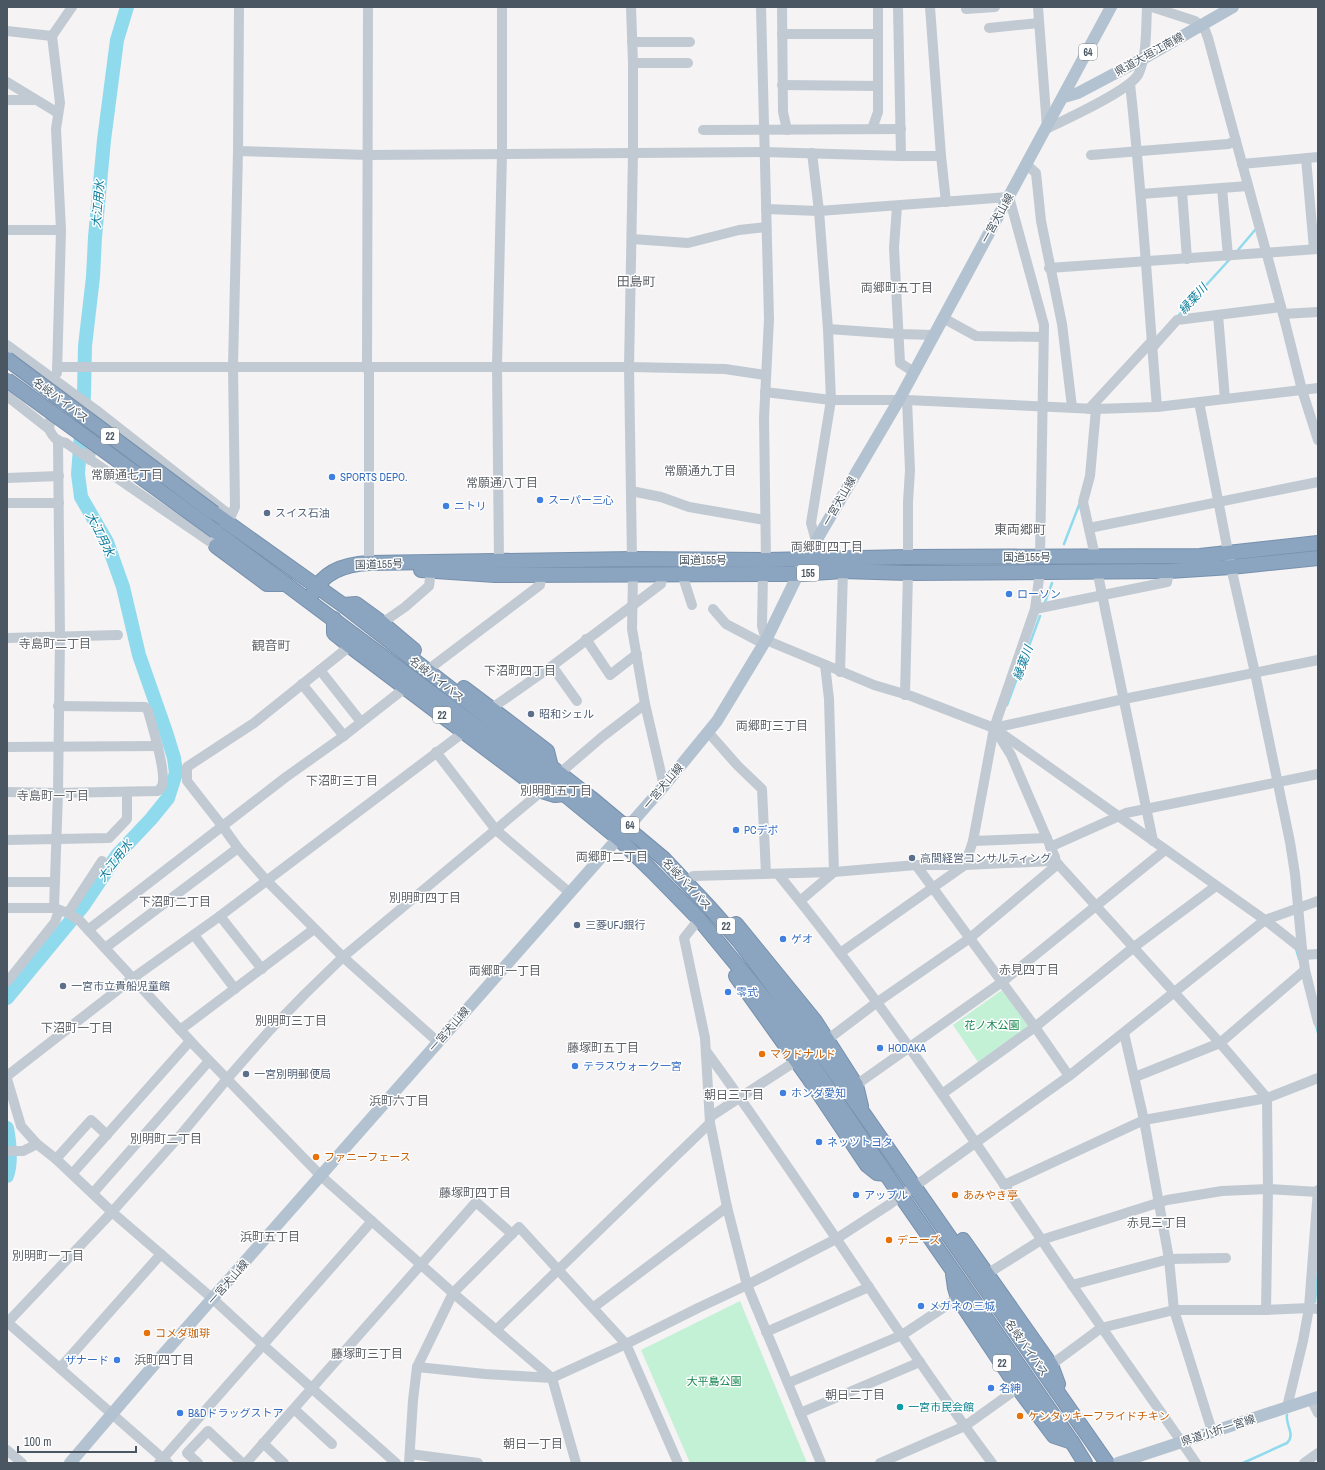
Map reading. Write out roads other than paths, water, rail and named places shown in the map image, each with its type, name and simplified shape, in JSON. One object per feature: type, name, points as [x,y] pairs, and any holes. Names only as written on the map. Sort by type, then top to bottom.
[{"type":"highway","name":"名岐バイパス","points":[[7,359],[214,514],[343,606],[555,770],[623,833],[699,919],[779,1016],[1085,1463]]},
{"type":"highway","name":"名岐バイパス","points":[[7,380],[334,619],[564,794],[664,859],[739,941],[794,1014],[1107,1463]]},
{"type":"highway","points":[[231,516],[237,530]]},
{"type":"highway","name":"国道155号","points":[[319,588],[340,572],[358,567],[495,575],[633,575],[682,574],[765,567],[806,558],[908,557],[1040,564],[1097,570],[1169,571],[1318,543]]},
{"type":"highway","points":[[216,546],[267,584],[286,584]]},
{"type":"highway","name":"国道155号","points":[[308,601],[326,577],[347,565],[369,563],[632,559],[765,567],[798,574],[843,571],[908,573],[1040,564],[1095,556],[1200,556],[1230,560],[1318,558]]},
{"type":"highway","points":[[343,606],[356,604],[382,623],[433,666],[492,708],[547,751],[555,770]]},
{"type":"highway","name":"22","points":[[334,619],[334,633],[405,688],[542,791],[555,795],[564,794]]},
{"type":"highway","name":"22","points":[[664,859],[683,868],[693,876],[748,937],[815,1021],[856,1085],[863,1115]]},
{"type":"highway","name":"22","points":[[726,951],[736,976],[808,1077],[867,1165],[877,1173],[886,1174]]},
{"type":"highway","points":[[794,1014],[815,1021]]},
{"type":"highway","points":[[808,1077],[829,1087]]},
{"type":"highway","name":"22","points":[[929,1209],[947,1218],[987,1274],[1051,1365],[1065,1402]]},
{"type":"highway","name":"22","points":[[953,1270],[955,1288],[962,1303],[1018,1388],[1054,1436],[1072,1442]]},
{"type":"highway","points":[[962,1303],[988,1321]]},
{"type":"main road","name":"一宮犬山線","points":[[70,1463],[664,786],[717,721],[765,642],[806,558],[903,400],[914,372],[1064,97],[1111,7]]},
{"type":"main road","name":"県道大垣江南線","points":[[1064,97],[1078,93],[1233,7]]},
{"type":"main road","name":"県道小折一宮線","points":[[1118,1463],[1315,1398]]},
{"type":"street","points":[[49,429],[57,367],[61,230],[56,129],[60,103],[52,36],[72,7]]},
{"type":"street","points":[[7,345],[92,407],[231,516],[235,507],[233,367],[238,151],[239,7]]},
{"type":"street","points":[[368,7],[367,368],[369,373],[369,563]]},
{"type":"street","points":[[500,561],[497,366],[502,153],[502,7]]},
{"type":"street","points":[[631,7],[633,63],[633,153],[629,367],[632,559]]},
{"type":"street","points":[[761,7],[769,320],[765,392],[765,567],[762,626],[765,642]]},
{"type":"street","points":[[782,7],[783,112],[787,130]]},
{"type":"street","points":[[872,130],[878,112],[878,7]]},
{"type":"street","points":[[898,7],[901,156]]},
{"type":"street","points":[[930,7],[946,202]]},
{"type":"street","points":[[966,9],[995,7]]},
{"type":"street","points":[[1038,7],[1046,128],[1101,102],[1130,84],[1139,75],[1143,58],[1147,7]]},
{"type":"street","points":[[1152,7],[1195,21],[1205,30],[1282,310],[1302,390],[1318,440]]},
{"type":"street","points":[[989,28],[1040,23]]},
{"type":"street","points":[[7,31],[52,36]]},
{"type":"street","points":[[782,34],[878,34]]},
{"type":"street","points":[[632,42],[690,42]]},
{"type":"street","points":[[633,63],[688,62]]},
{"type":"street","points":[[7,82],[34,100],[58,113]]},
{"type":"street","points":[[1130,84],[1141,194],[1157,407]]},
{"type":"street","points":[[782,85],[878,86]]},
{"type":"street","points":[[7,100],[34,100]]},
{"type":"street","points":[[703,130],[901,129]]},
{"type":"street","points":[[1091,155],[1228,144],[1236,142]]},
{"type":"street","points":[[238,151],[368,155],[764,152],[942,156]]},
{"type":"street","points":[[812,153],[819,211],[828,329],[831,400],[811,523],[816,542]]},
{"type":"street","points":[[1242,164],[1318,157]]},
{"type":"street","points":[[1049,268],[1316,249],[1306,158]]},
{"type":"street","points":[[1027,165],[1036,173],[1041,221],[1049,268],[1062,324],[1072,407]]},
{"type":"street","points":[[1141,194],[1248,186]]},
{"type":"street","points":[[1222,188],[1228,256]]},
{"type":"street","points":[[1182,191],[1187,259]]},
{"type":"street","points":[[766,209],[819,211],[1009,197],[1044,325],[1040,564],[1035,609],[994,728],[973,841],[966,865],[934,889],[840,953]]},
{"type":"street","points":[[897,206],[894,248],[900,363],[914,372]]},
{"type":"street","points":[[632,239],[688,243],[739,230],[766,227]]},
{"type":"street","points":[[7,230],[61,230]]},
{"type":"street","points":[[1095,556],[1083,502],[1090,476],[1092,409],[1177,320],[1282,310],[1318,312]]},
{"type":"street","points":[[1218,315],[1225,399]]},
{"type":"street","points":[[943,318],[976,336],[1044,337]]},
{"type":"street","points":[[828,329],[934,335]]},
{"type":"street","points":[[57,367],[629,367],[725,369],[766,375]]},
{"type":"street","points":[[765,392],[831,400],[903,400],[1092,409],[1157,407],[1318,388]]},
{"type":"street","points":[[7,396],[49,429],[58,442],[60,637],[55,882],[66,913],[88,930],[190,1041],[321,1176],[552,1378],[576,1463]]},
{"type":"street","points":[[903,400],[910,470],[908,502],[908,557]]},
{"type":"street","points":[[1199,402],[1230,560],[1278,782],[1295,874],[1302,952],[1318,1022]]},
{"type":"street","points":[[87,458],[92,407]]},
{"type":"street","points":[[58,442],[66,443],[71,446],[216,546]]},
{"type":"street","points":[[7,478],[59,476]]},
{"type":"street","points":[[1089,528],[1318,482]]},
{"type":"street","points":[[631,491],[661,497],[689,507],[765,520]]},
{"type":"street","points":[[7,503],[59,503]]},
{"type":"street","points":[[1097,570],[1153,840]]},
{"type":"street","points":[[382,623],[405,607],[429,586],[431,571]]},
{"type":"street","points":[[840,672],[843,571]]},
{"type":"street","points":[[1035,609],[1167,582],[1169,571]]},
{"type":"street","points":[[905,695],[908,573]]},
{"type":"street","points":[[433,666],[540,585],[541,574]]},
{"type":"street","points":[[492,708],[552,666],[586,639],[662,584],[663,574]]},
{"type":"street","points":[[682,574],[692,605]]},
{"type":"street","points":[[633,575],[632,629],[645,704],[664,786]]},
{"type":"street","points":[[713,609],[726,624],[765,642],[874,685],[994,728],[1265,920],[1302,952],[1318,954]]},
{"type":"street","points":[[7,638],[118,635]]},
{"type":"street","points":[[586,639],[610,674],[637,654]]},
{"type":"street","points":[[350,646],[254,723],[187,767],[187,781],[238,848],[266,880],[343,957],[438,1042]]},
{"type":"street","points":[[994,728],[1124,699],[1318,660]]},
{"type":"street","points":[[825,665],[829,700],[834,872]]},
{"type":"street","points":[[552,666],[577,701]]},
{"type":"street","points":[[320,670],[361,722]]},
{"type":"street","points":[[302,684],[344,736]]},
{"type":"street","points":[[88,930],[286,777],[344,736],[405,688]]},
{"type":"street","points":[[555,770],[645,704]]},
{"type":"street","points":[[7,792],[58,793],[158,791],[162,786],[163,779],[158,746],[145,706],[58,706]]},
{"type":"street","points":[[994,728],[1011,755],[1057,864]]},
{"type":"street","points":[[396,1463],[213,1299],[112,1212],[56,1159],[37,1144],[21,1126],[7,1077],[132,978],[220,916],[464,732]]},
{"type":"street","points":[[708,732],[738,766],[762,789],[766,874]]},
{"type":"street","points":[[7,747],[58,748],[158,746]]},
{"type":"street","points":[[436,752],[496,830],[570,893]]},
{"type":"street","points":[[973,841],[1049,842],[1126,813],[1318,774]]},
{"type":"street","points":[[372,1221],[163,1462],[112,1414],[7,1322],[112,1212],[184,1131],[270,1030],[343,957],[542,791]]},
{"type":"street","points":[[7,840],[109,838],[127,820],[127,792]]},
{"type":"street","points":[[105,948],[238,848]]},
{"type":"street","points":[[856,1085],[1002,982],[1165,850]]},
{"type":"street","points":[[7,982],[55,922],[66,913],[102,861]]},
{"type":"street","points":[[693,876],[834,872],[916,865],[966,865],[1054,861],[1134,947],[1267,1098],[1268,1189],[1266,1310]]},
{"type":"street","points":[[826,1040],[876,1003],[970,938],[1057,864]]},
{"type":"street","points":[[916,865],[1035,1027],[1069,1076]]},
{"type":"street","points":[[800,901],[834,872]]},
{"type":"street","points":[[778,874],[840,953],[942,1094],[1041,1240],[1196,1463]]},
{"type":"street","points":[[7,882],[55,882]]},
{"type":"street","points":[[942,1094],[1035,1027],[1134,947],[1216,886]]},
{"type":"street","points":[[417,1367],[485,1374],[552,1378],[747,1285],[836,1239],[914,1187],[1069,1076],[1265,920],[1318,901]]},
{"type":"street","points":[[7,908],[66,913]]},
{"type":"street","points":[[220,916],[262,969]]},
{"type":"street","points":[[699,919],[684,938],[706,1038],[710,1120],[727,1207],[747,1285],[821,1463]]},
{"type":"street","points":[[180,1030],[314,929]]},
{"type":"street","points":[[194,935],[235,989]]},
{"type":"street","points":[[1135,1077],[1220,1043],[1305,970]]},
{"type":"street","points":[[1124,1033],[1144,1120],[1159,1203],[1169,1259],[1174,1310],[1212,1432]]},
{"type":"street","points":[[72,1174],[190,1041]]},
{"type":"street","points":[[706,1051],[740,1097],[920,1362],[992,1463]]},
{"type":"street","points":[[496,1330],[710,1120],[740,1097],[796,1060]]},
{"type":"street","points":[[93,1193],[209,1061]]},
{"type":"street","points":[[1004,1185],[1144,1120],[1267,1098],[1318,1078]]},
{"type":"street","points":[[56,1159],[91,1120],[107,1135]]},
{"type":"street","points":[[7,1151],[24,1151],[37,1144]]},
{"type":"street","points":[[987,1274],[1041,1240],[1168,1200],[1222,1191],[1268,1189],[1318,1191],[1313,1309],[1303,1341],[1287,1407]]},
{"type":"street","points":[[198,1463],[187,1453],[208,1431],[244,1463],[312,1389],[476,1202],[512,1234]]},
{"type":"street","points":[[594,1307],[727,1207]]},
{"type":"street","points":[[478,1463],[409,1459],[417,1367],[453,1293],[519,1227],[594,1307],[626,1344],[678,1463]]},
{"type":"street","points":[[60,1368],[161,1254]]},
{"type":"street","points":[[1072,1285],[1169,1259],[1226,1258]]},
{"type":"street","points":[[766,1332],[869,1287]]},
{"type":"street","points":[[788,1383],[902,1335],[962,1303]]},
{"type":"street","points":[[1051,1365],[1102,1328],[1174,1310],[1313,1309]]},
{"type":"street","points":[[800,1413],[920,1362]]},
{"type":"street","points":[[880,1463],[965,1426],[1018,1388]]},
{"type":"street","points":[[1315,1398],[1318,1414]]},
{"type":"street","points":[[294,1409],[332,1444]]},
{"type":"street","points":[[263,1443],[284,1463]]},
{"type":"street","points":[[7,1450],[22,1463]]},
{"type":"street","points":[[1304,1463],[1318,1453]]},
{"type":"waterway","name":"大江用水","points":[[7,998],[83,906],[118,854],[151,819],[168,798],[176,773],[174,758],[166,732],[139,655],[123,587],[107,542],[81,497],[78,474],[84,395],[85,346],[93,277],[95,237],[104,140],[117,40],[127,7]]},
{"type":"waterway","name":"縁葉川","points":[[1238,250],[1255,230]]},
{"type":"waterway","name":"縁葉川","points":[[1177,317],[1230,259]]},
{"type":"waterway","name":"縁葉川","points":[[1064,544],[1079,505]]},
{"type":"waterway","name":"縁葉川","points":[[1044,605],[1052,583]]},
{"type":"waterway","name":"縁葉川","points":[[1007,705],[1040,616]]},
{"type":"waterway","name":"縁葉川","points":[[1296,949],[1299,959]]},
{"type":"waterway","name":"縁葉川","points":[[1316,1025],[1318,1033]]},
{"type":"waterway","name":"大江用水","points":[[7,1128],[10,1152],[10,1164],[7,1176]]},
{"type":"waterway","name":"縁葉川","points":[[1315,1302],[1318,1269]]},
{"type":"waterway","name":"縁葉川","points":[[1243,1463],[1287,1443],[1290,1440],[1291,1436],[1287,1415]]},
{"type":"place","name":"SPORTS DEPO.","points":[[332,477]]},
{"type":"place","name":"スーパー三心","points":[[540,500]]},
{"type":"place","name":"ニトリ","points":[[446,506]]},
{"type":"place","name":"スイス石油","points":[[267,513]]},
{"type":"place","name":"ローソン","points":[[1009,594]]},
{"type":"place","name":"昭和シェル","points":[[531,714]]},
{"type":"place","name":"PCデポ","points":[[736,830]]},
{"type":"place","name":"高間経営コンサルティング","points":[[912,858]]},
{"type":"place","name":"三菱UFJ銀行","points":[[577,925]]},
{"type":"place","name":"ゲオ","points":[[783,939]]},
{"type":"place","name":"一宮市立貴船児童館","points":[[63,986]]},
{"type":"place","name":"零式","points":[[728,992]]},
{"type":"place","name":"HODAKA","points":[[880,1048]]},
{"type":"place","name":"マクドナルド","points":[[762,1054]]},
{"type":"place","name":"テラスウォーク一宮","points":[[575,1066]]},
{"type":"place","name":"一宮別明郵便局","points":[[246,1074]]},
{"type":"place","name":"ホンダ愛知","points":[[783,1093]]},
{"type":"place","name":"ネッツトヨタ","points":[[819,1142]]},
{"type":"place","name":"ファニーフェース","points":[[316,1157]]},
{"type":"place","name":"アップル","points":[[856,1195]]},
{"type":"place","name":"あみやき亭","points":[[955,1195]]},
{"type":"place","name":"デニーズ","points":[[889,1240]]},
{"type":"place","name":"メガネの三城","points":[[921,1306]]},
{"type":"place","name":"コメダ珈琲","points":[[147,1333]]},
{"type":"place","name":"ザナード","points":[[117,1360]]},
{"type":"place","name":"名紳","points":[[991,1388]]},
{"type":"place","name":"一宮市民会館","points":[[900,1407]]},
{"type":"place","name":"B&Dドラッグストア","points":[[180,1413]]},
{"type":"place","name":"ケンタッキーフライドチキン","points":[[1020,1416]]},
{"type":"district","name":"田島町","points":[[636,281]]},
{"type":"district","name":"両郷町五丁目","points":[[897,288]]},
{"type":"district","name":"常願通九丁目","points":[[700,471]]},
{"type":"district","name":"常願通七丁目","points":[[127,475]]},
{"type":"district","name":"常願通八丁目","points":[[502,483]]},
{"type":"district","name":"東両郷町","points":[[1020,529]]},
{"type":"district","name":"両郷町四丁目","points":[[827,547]]},
{"type":"district","name":"寺島町二丁目","points":[[55,644]]},
{"type":"district","name":"観音町","points":[[271,645]]},
{"type":"district","name":"下沼町四丁目","points":[[520,671]]},
{"type":"district","name":"両郷町三丁目","points":[[772,726]]},
{"type":"district","name":"下沼町三丁目","points":[[342,781]]},
{"type":"district","name":"別明町五丁目","points":[[556,791]]},
{"type":"district","name":"寺島町一丁目","points":[[53,796]]},
{"type":"district","name":"両郷町二丁目","points":[[612,857]]},
{"type":"district","name":"別明町四丁目","points":[[425,898]]},
{"type":"district","name":"下沼町二丁目","points":[[175,902]]},
{"type":"district","name":"赤見四丁目","points":[[1029,970]]},
{"type":"district","name":"両郷町一丁目","points":[[505,971]]},
{"type":"district","name":"別明町三丁目","points":[[291,1021]]},
{"type":"district","name":"下沼町一丁目","points":[[77,1028]]},
{"type":"district","name":"藤塚町五丁目","points":[[603,1048]]},
{"type":"district","name":"朝日三丁目","points":[[734,1095]]},
{"type":"district","name":"浜町六丁目","points":[[399,1101]]},
{"type":"district","name":"別明町二丁目","points":[[166,1139]]},
{"type":"district","name":"藤塚町四丁目","points":[[475,1193]]},
{"type":"district","name":"赤見三丁目","points":[[1157,1223]]},
{"type":"district","name":"浜町五丁目","points":[[270,1237]]},
{"type":"district","name":"別明町一丁目","points":[[48,1256]]},
{"type":"district","name":"藤塚町三丁目","points":[[367,1354]]},
{"type":"district","name":"浜町四丁目","points":[[164,1360]]},
{"type":"district","name":"朝日二丁目","points":[[855,1395]]},
{"type":"district","name":"朝日一丁目","points":[[533,1444]]},
{"type":"park label","name":"花ノ木公園","points":[[992,1025]]},
{"type":"park label","name":"大平島公園","points":[[714,1381]]}]
